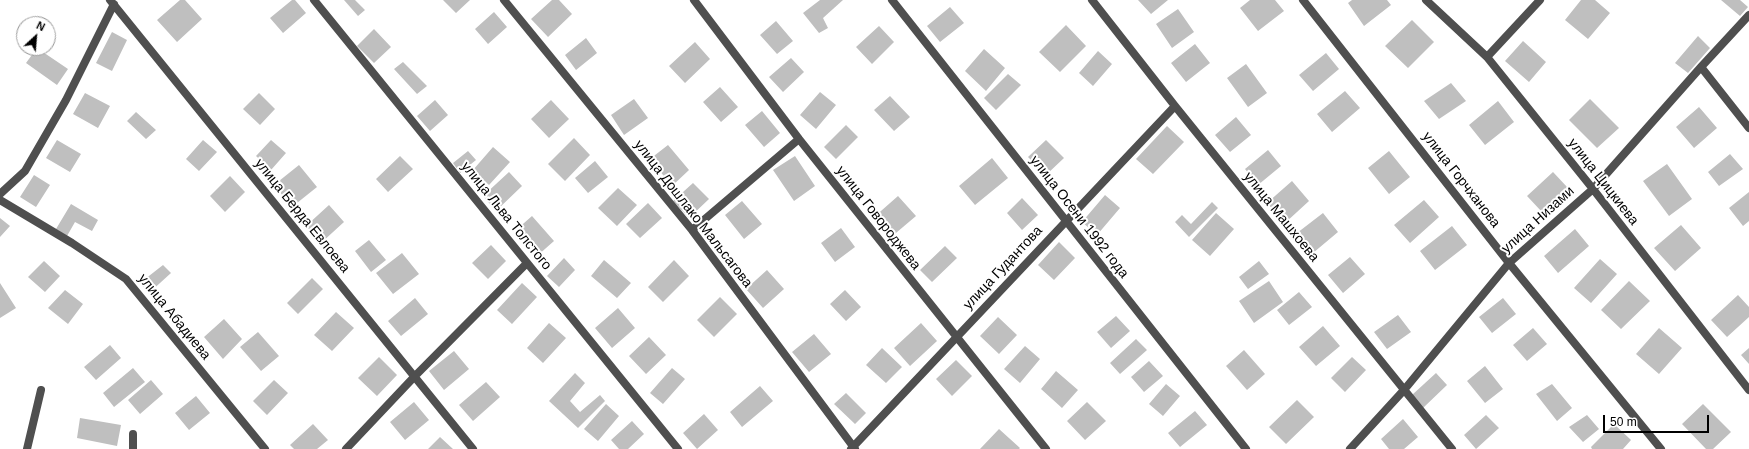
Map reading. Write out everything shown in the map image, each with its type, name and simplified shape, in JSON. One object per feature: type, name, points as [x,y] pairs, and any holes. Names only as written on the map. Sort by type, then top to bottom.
[{"type":"street","name":"улица Льва Толстого","points":[[314,0],[678,449]]},
{"type":"street","name":"улица Дошлако Мальсагова","points":[[504,0],[692,230],[853,448]]},
{"type":"street","name":"улица Говороджева","points":[[694,0],[799,139],[1046,449]]},
{"type":"street","name":"улица Осени 1992 года","points":[[892,0],[1246,449]]},
{"type":"street","name":"улица Машхоева","points":[[1092,0],[1175,106],[1452,449]]},
{"type":"street","name":"улица Горчханова","points":[[1303,0],[1509,263],[1661,449]]},
{"type":"street","name":"улица Цицкиева","points":[[1426,0],[1486,57],[1593,189],[1749,390]]},
{"type":"street","points":[[1486,57],[1540,0]]},
{"type":"street","points":[[0,194],[25,171],[66,100],[112,2]]},
{"type":"street","name":"улица Берда Евлоева","points":[[112,2],[473,449]]},
{"type":"street","name":"улица Низами","points":[[1350,449],[1404,390],[1509,263],[1593,189],[1749,15]]},
{"type":"street","points":[[1701,67],[1749,128]]},
{"type":"street","name":"улица Гудантова","points":[[853,448],[1175,106]]},
{"type":"street","points":[[692,230],[799,139]]},
{"type":"street","name":"улица Абадиева","points":[[0,200],[72,243],[126,279],[264,449]]},
{"type":"street","points":[[346,449],[415,376],[527,263]]},
{"type":"street","points":[[27,449],[41,390]]},
{"type":"street","points":[[133,434],[133,449]]},
{"type":"building","points":[[180,0],[185,0],[202,19],[177,42],[157,20]]},
{"type":"building","points":[[292,0],[295,0],[306,13],[283,33],[270,18]]},
{"type":"building","points":[[344,0],[355,0],[365,10],[358,16]]},
{"type":"building","points":[[443,0],[470,0],[456,13]]},
{"type":"building","points":[[552,0],[559,0],[572,14],[548,37],[531,19]]},
{"type":"building","points":[[820,0],[843,0],[823,18],[828,28],[819,33],[803,13]]},
{"type":"building","points":[[1138,0],[1168,0],[1151,14]]},
{"type":"building","points":[[1250,0],[1275,0],[1284,11],[1258,31],[1240,8]]},
{"type":"building","points":[[1352,0],[1387,0],[1391,5],[1364,26],[1348,3]]},
{"type":"building","points":[[1581,0],[1595,0],[1610,13],[1588,39],[1565,20]]},
{"type":"building","points":[[1721,0],[1740,0],[1748,7],[1740,16]]},
{"type":"building","points":[[950,7],[964,23],[940,42],[927,26]]},
{"type":"building","points":[[1178,9],[1194,32],[1172,48],[1156,24]]},
{"type":"building","points":[[494,12],[507,27],[488,44],[475,29]]},
{"type":"building","points":[[1412,20],[1434,42],[1408,68],[1385,46]]},
{"type":"building","points":[[776,21],[793,41],[777,54],[760,35]]},
{"type":"building","points":[[1066,25],[1086,46],[1060,72],[1039,52]]},
{"type":"building","points":[[879,26],[894,42],[872,64],[856,47]]},
{"type":"building","points":[[374,29],[391,47],[374,63],[357,46]]},
{"type":"building","points":[[112,32],[127,40],[112,71],[96,63]]},
{"type":"building","points":[[1698,36],[1710,48],[1688,73],[1675,63]]},
{"type":"building","points":[[586,38],[597,53],[576,70],[565,55]]},
{"type":"building","points":[[1523,41],[1546,62],[1529,82],[1505,61]]},
{"type":"building","points":[[695,42],[710,59],[685,83],[669,66]]},
{"type":"building","points":[[1195,44],[1210,63],[1186,82],[1171,63]]},
{"type":"building","points":[[984,49],[1005,68],[986,91],[965,71]]},
{"type":"building","points":[[1098,51],[1112,64],[1093,86],[1079,73]]},
{"type":"building","points":[[1326,53],[1339,69],[1313,91],[1299,75]]},
{"type":"building","points":[[31,56],[49,56],[68,69],[57,85],[26,63]]},
{"type":"building","points":[[791,58],[804,72],[783,92],[769,77]]},
{"type":"building","points":[[403,62],[427,86],[417,94],[394,69]]},
{"type":"building","points":[[1246,64],[1267,93],[1248,107],[1227,78]]},
{"type":"building","points":[[1008,74],[1021,85],[996,110],[984,98]]},
{"type":"building","points":[[1451,83],[1466,101],[1439,119],[1424,101]]},
{"type":"building","points":[[720,87],[738,107],[721,122],[703,102]]},
{"type":"building","points":[[1345,91],[1360,108],[1332,132],[1317,114]]},
{"type":"building","points":[[820,92],[836,105],[816,129],[800,115]]},
{"type":"building","points":[[85,93],[110,106],[98,128],[73,114]]},
{"type":"building","points":[[259,93],[275,109],[260,125],[243,109]]},
{"type":"building","points":[[890,96],[910,117],[894,131],[874,110]]},
{"type":"building","points":[[634,99],[648,118],[624,135],[611,115]]},
{"type":"building","points":[[1590,99],[1619,128],[1597,148],[1569,120]]},
{"type":"building","points":[[435,100],[448,115],[430,131],[417,116]]},
{"type":"building","points":[[551,100],[569,119],[549,138],[531,119]]},
{"type":"building","points":[[1498,101],[1514,122],[1485,145],[1469,125]]},
{"type":"building","points":[[1699,107],[1717,128],[1694,148],[1676,127]]},
{"type":"building","points":[[762,111],[780,133],[764,147],[745,125]]},
{"type":"building","points":[[136,112],[156,130],[146,139],[127,121]]},
{"type":"building","points":[[1236,117],[1251,135],[1230,152],[1215,135]]},
{"type":"building","points":[[846,125],[858,137],[836,159],[824,147]]},
{"type":"building","points":[[1167,126],[1184,142],[1153,174],[1136,159]]},
{"type":"building","points":[[574,138],[590,155],[565,181],[548,164]]},
{"type":"building","points":[[57,140],[81,154],[70,172],[46,158]]},
{"type":"building","points":[[203,140],[217,152],[199,171],[186,159]]},
{"type":"building","points":[[271,140],[286,153],[271,170],[256,156]]},
{"type":"building","points":[[1046,140],[1064,158],[1046,175],[1028,157]]},
{"type":"building","points":[[668,145],[689,170],[672,186],[650,159]]},
{"type":"building","points":[[493,147],[510,162],[489,185],[473,170]]},
{"type":"building","points":[[1268,150],[1281,166],[1258,185],[1245,169]]},
{"type":"building","points":[[468,151],[476,160],[460,173],[453,163]]},
{"type":"building","points":[[1389,151],[1410,177],[1389,194],[1368,168]]},
{"type":"building","points":[[1730,154],[1743,169],[1719,186],[1708,172]]},
{"type":"building","points":[[400,156],[413,169],[388,192],[376,179]]},
{"type":"building","points":[[795,156],[815,186],[794,201],[773,170]]},
{"type":"building","points":[[992,158],[1008,178],[975,205],[959,186]]},
{"type":"building","points":[[595,161],[608,177],[588,193],[575,178]]},
{"type":"building","points":[[1667,164],[1692,199],[1669,216],[1643,181]]},
{"type":"building","points":[[299,165],[317,187],[292,207],[274,185]]},
{"type":"building","points":[[509,172],[522,186],[496,211],[483,196]]},
{"type":"building","points":[[1553,172],[1568,188],[1542,212],[1527,196]]},
{"type":"building","points":[[34,175],[50,185],[36,207],[20,197]]},
{"type":"building","points":[[230,176],[245,192],[225,212],[210,196]]},
{"type":"building","points":[[1292,181],[1309,201],[1285,223],[1267,203]]},
{"type":"building","points":[[693,183],[709,199],[689,218],[673,201]]},
{"type":"building","points":[[618,188],[637,205],[617,226],[598,208]]},
{"type":"building","points":[[1749,192],[1749,221],[1743,226],[1729,208]]},
{"type":"building","points":[[1105,195],[1120,208],[1097,235],[1082,222]]},
{"type":"building","points":[[898,196],[916,216],[890,238],[873,218]]},
{"type":"building","points":[[1022,198],[1038,215],[1022,230],[1007,213]]},
{"type":"building","points":[[1424,200],[1439,217],[1410,243],[1394,225]]},
{"type":"building","points":[[742,201],[762,224],[744,239],[725,215]]},
{"type":"building","points":[[1212,202],[1218,208],[1189,237],[1175,222],[1182,215],[1191,224]]},
{"type":"building","points":[[648,203],[662,218],[640,238],[626,224]]},
{"type":"building","points":[[71,204],[98,220],[92,231],[75,222],[67,236],[56,229]]},
{"type":"building","points":[[329,205],[344,222],[321,243],[306,226]]},
{"type":"building","points":[[1216,213],[1234,229],[1210,256],[1192,240]]},
{"type":"building","points":[[1323,213],[1338,232],[1313,253],[1297,233]]},
{"type":"building","points":[[532,216],[554,241],[537,256],[515,231]]},
{"type":"building","points":[[0,218],[10,226],[0,237]]},
{"type":"building","points":[[1681,225],[1701,248],[1675,271],[1654,248]]},
{"type":"building","points":[[1452,226],[1467,245],[1435,270],[1420,251]]},
{"type":"building","points":[[841,228],[855,247],[835,262],[821,243]]},
{"type":"building","points":[[1575,229],[1589,246],[1558,273],[1544,256]]},
{"type":"building","points":[[369,240],[386,260],[371,272],[355,251]]},
{"type":"building","points":[[1059,242],[1075,258],[1054,280],[1038,265]]},
{"type":"building","points":[[491,245],[506,261],[488,279],[472,263]]},
{"type":"building","points":[[945,246],[957,258],[932,282],[920,270]]},
{"type":"building","points":[[402,253],[419,274],[393,294],[376,273]]},
{"type":"building","points":[[1350,257],[1365,274],[1343,293],[1328,275]]},
{"type":"building","points":[[564,258],[575,270],[559,287],[547,276]]},
{"type":"building","points":[[1600,259],[1617,274],[1591,303],[1574,288]]},
{"type":"building","points":[[604,260],[631,283],[617,298],[591,276]]},
{"type":"building","points":[[674,260],[689,276],[663,302],[648,287]]},
{"type":"building","points":[[44,261],[60,276],[45,292],[28,277]]},
{"type":"building","points":[[1259,261],[1269,274],[1248,289],[1239,277]]},
{"type":"building","points":[[163,265],[171,273],[149,293],[140,283]]},
{"type":"building","points":[[767,270],[784,289],[763,308],[746,289]]},
{"type":"building","points":[[312,278],[323,289],[298,314],[287,303]]},
{"type":"building","points":[[1269,281],[1283,302],[1254,323],[1239,301]]},
{"type":"building","points":[[1629,281],[1650,301],[1621,329],[1601,310]]},
{"type":"building","points":[[0,283],[16,308],[0,318]]},
{"type":"building","points":[[522,283],[537,297],[512,324],[497,310]]},
{"type":"building","points":[[65,290],[83,304],[68,324],[48,308]]},
{"type":"building","points":[[845,290],[861,307],[846,321],[830,304]]},
{"type":"building","points":[[1299,292],[1312,307],[1289,325],[1277,310]]},
{"type":"building","points":[[1738,295],[1749,307],[1749,317],[1727,337],[1711,320]]},
{"type":"building","points":[[720,297],[737,314],[714,337],[697,320]]},
{"type":"building","points":[[415,298],[428,314],[401,336],[388,321]]},
{"type":"building","points":[[1503,298],[1516,314],[1492,333],[1479,317]]},
{"type":"building","points":[[618,308],[635,328],[612,348],[595,328]]},
{"type":"building","points":[[336,312],[354,328],[332,351],[314,335]]},
{"type":"building","points":[[1398,315],[1411,332],[1387,349],[1374,332]]},
{"type":"building","points":[[1116,316],[1130,331],[1111,348],[1097,332]]},
{"type":"building","points":[[998,317],[1017,335],[999,354],[980,336]]},
{"type":"building","points":[[224,319],[242,339],[223,359],[204,337]]},
{"type":"building","points":[[549,323],[566,338],[543,363],[527,348]]},
{"type":"building","points":[[921,323],[937,341],[910,366],[894,348]]},
{"type":"building","points":[[1323,326],[1340,346],[1316,366],[1299,347]]},
{"type":"building","points":[[1533,328],[1547,344],[1527,361],[1513,345]]},
{"type":"building","points":[[1659,328],[1682,348],[1659,374],[1636,354]]},
{"type":"building","points":[[258,332],[279,356],[261,371],[240,347]]},
{"type":"building","points":[[814,334],[831,354],[809,372],[792,352]]},
{"type":"building","points":[[649,337],[666,355],[646,374],[629,356]]},
{"type":"building","points":[[1136,339],[1147,350],[1120,374],[1110,363]]},
{"type":"building","points":[[110,345],[121,358],[96,380],[84,367]]},
{"type":"building","points":[[1025,346],[1040,359],[1020,383],[1004,369]]},
{"type":"building","points":[[882,348],[902,367],[886,383],[866,365]]},
{"type":"building","points":[[1749,348],[1749,364],[1741,355]]},
{"type":"building","points":[[1244,350],[1265,374],[1247,390],[1226,366]]},
{"type":"building","points":[[454,351],[469,369],[444,390],[429,371]]},
{"type":"building","points":[[379,357],[397,375],[377,396],[358,378]]},
{"type":"building","points":[[1352,357],[1366,370],[1345,392],[1331,378]]},
{"type":"building","points":[[956,360],[972,376],[952,396],[936,379]]},
{"type":"building","points":[[1149,361],[1163,376],[1144,392],[1131,377]]},
{"type":"building","points":[[1485,366],[1503,389],[1485,403],[1467,381]]},
{"type":"building","points":[[133,368],[145,382],[114,407],[103,393]]},
{"type":"building","points":[[672,368],[685,379],[663,404],[650,393]]},
{"type":"building","points":[[1056,371],[1078,390],[1062,408],[1041,389]]},
{"type":"building","points":[[575,373],[585,383],[570,401],[580,412],[600,395],[605,401],[578,428],[549,401]]},
{"type":"building","points":[[1436,373],[1447,385],[1423,408],[1412,395]]},
{"type":"building","points":[[151,380],[163,394],[140,414],[128,400]]},
{"type":"building","points":[[274,380],[288,393],[267,415],[253,401]]},
{"type":"building","points":[[486,382],[500,397],[473,421],[459,405]]},
{"type":"building","points":[[1166,384],[1180,396],[1163,416],[1149,404]]},
{"type":"building","points":[[1552,384],[1572,408],[1557,421],[1536,394]]},
{"type":"building","points":[[760,386],[773,401],[742,427],[730,412]]},
{"type":"building","points":[[846,393],[866,413],[855,424],[834,404]]},
{"type":"building","points":[[196,396],[210,413],[189,430],[175,413]]},
{"type":"building","points":[[1297,400],[1314,417],[1286,444],[1269,427]]},
{"type":"building","points":[[414,402],[429,420],[405,440],[390,422]]},
{"type":"building","points":[[1087,402],[1106,421],[1085,440],[1067,421]]},
{"type":"building","points":[[606,404],[619,416],[598,441],[584,429]]},
{"type":"building","points":[[1703,404],[1731,432],[1713,449],[1706,449],[1682,424]]},
{"type":"building","points":[[1195,411],[1207,425],[1180,447],[1168,433]]},
{"type":"building","points":[[704,414],[718,430],[697,449],[683,433]]},
{"type":"building","points":[[1486,415],[1499,428],[1476,449],[1464,435]]},
{"type":"building","points":[[1587,415],[1599,429],[1583,442],[1569,427]]},
{"type":"building","points":[[80,418],[121,425],[117,446],[77,438]]},
{"type":"building","points":[[1403,419],[1418,437],[1404,449],[1389,449],[1381,439]]},
{"type":"building","points":[[632,421],[644,434],[628,449],[619,449],[611,440]]},
{"type":"building","points":[[313,424],[328,440],[317,449],[294,449],[290,445]]},
{"type":"building","points":[[1614,424],[1631,440],[1623,449],[1592,449],[1591,447]]},
{"type":"building","points":[[999,429],[1020,448],[980,449]]},
{"type":"building","points":[[440,437],[453,449],[428,449]]}]
